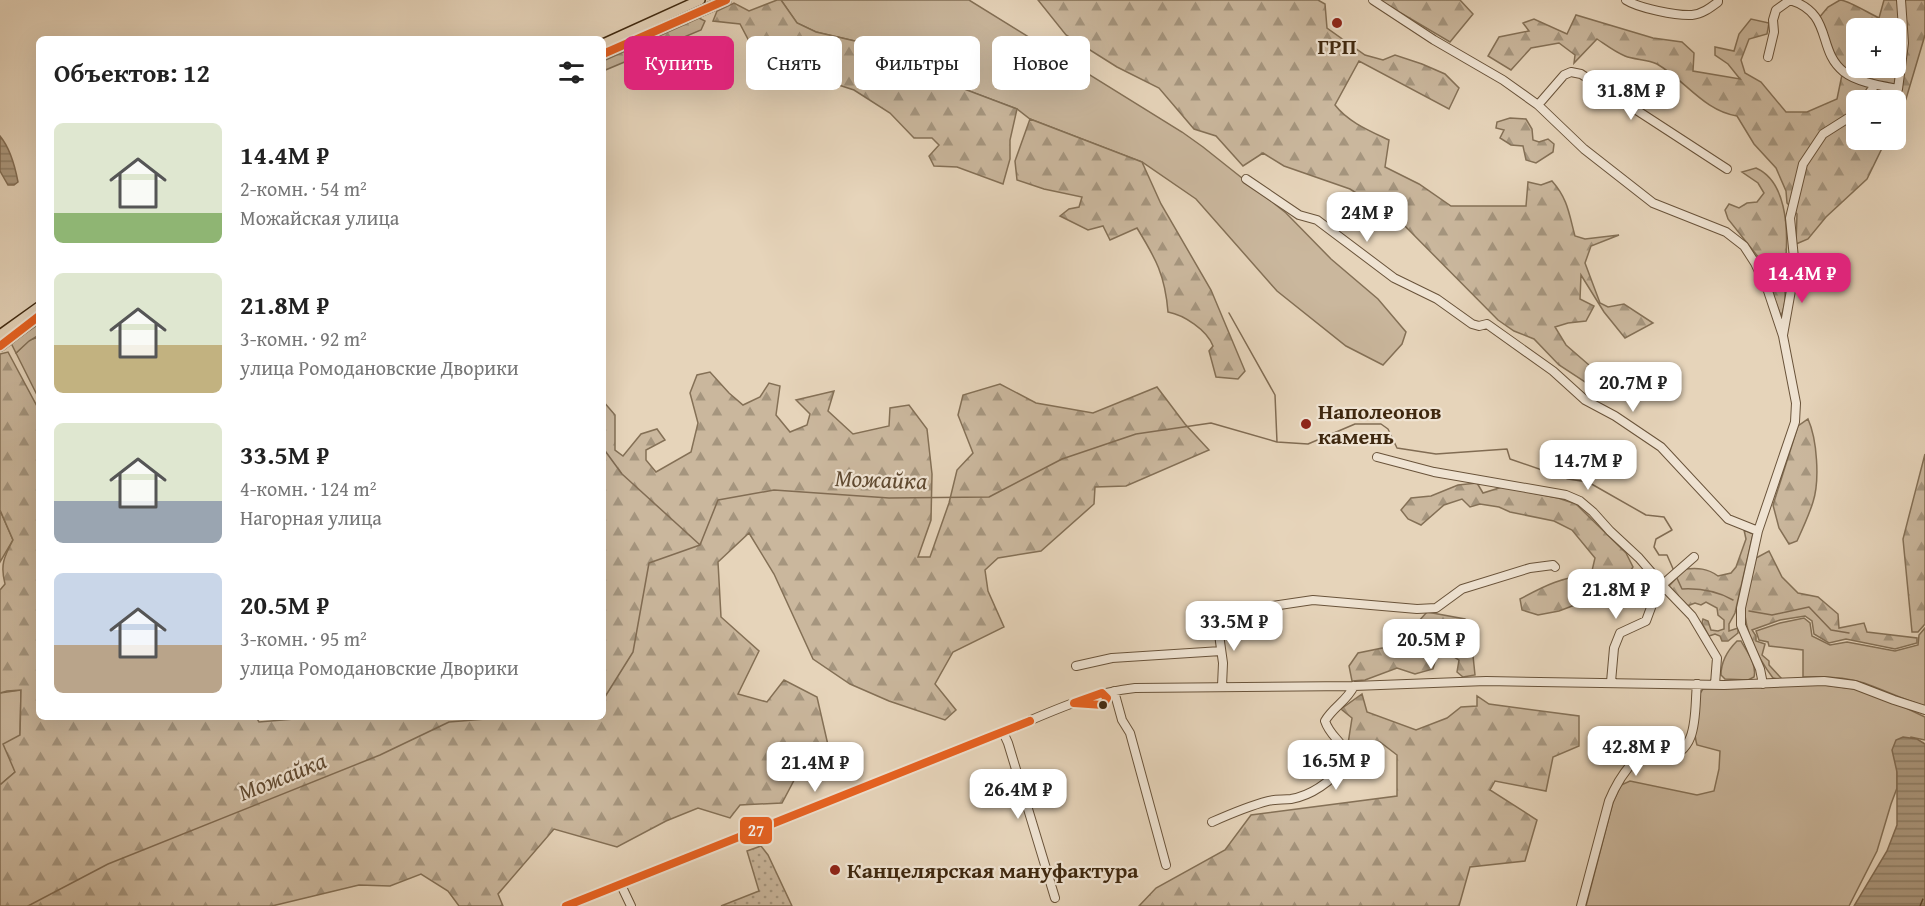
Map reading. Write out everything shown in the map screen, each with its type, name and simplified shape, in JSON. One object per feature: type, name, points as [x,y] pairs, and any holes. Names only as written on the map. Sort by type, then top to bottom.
[{"type":"main road","points":[[606,53],[708,13],[726,0]]},
{"type":"main road","points":[[606,43],[697,1]]},
{"type":"main road","points":[[0,335],[36,309]]},
{"type":"main road","points":[[0,346],[36,318]]},
{"type":"street","points":[[1373,0],[1434,40],[1503,80],[1538,105],[1584,149],[1653,203],[1726,232],[1744,246],[1755,263],[1768,291],[1783,336],[1796,402],[1795,422],[1758,531],[1741,608],[1740,620],[1761,669],[1763,684]]},
{"type":"street","points":[[1626,0],[1636,6],[1691,15],[1706,11],[1718,1]]},
{"type":"street","points":[[1768,57],[1776,10],[1790,0],[1802,4],[1814,13],[1831,56],[1844,73],[1875,85],[1898,89],[1904,44],[1901,0]]},
{"type":"street","points":[[1538,105],[1564,75],[1571,72],[1581,74],[1727,168]]},
{"type":"street","points":[[1871,90],[1875,85]]},
{"type":"street","points":[[1783,336],[1795,268],[1790,218],[1803,164],[1823,134],[1846,119]]},
{"type":"street","points":[[1246,180],[1299,215],[1317,220],[1394,278],[1437,299],[1472,324],[1479,326],[1486,324],[1553,371],[1585,400],[1615,416],[1661,447],[1728,519],[1758,531]]},
{"type":"street","points":[[1377,458],[1434,472],[1566,495],[1580,501],[1639,558],[1692,616],[1717,658],[1715,684]]},
{"type":"street","points":[[1611,682],[1614,648],[1620,633],[1646,621],[1656,594],[1694,557]]},
{"type":"street","points":[[1222,686],[1217,620],[1219,614],[1314,600],[1417,609],[1436,608],[1462,590],[1530,568],[1553,565],[1555,567]]},
{"type":"street","points":[[1076,666],[1112,658],[1221,651]]},
{"type":"street","points":[[566,906],[1073,703],[1114,690],[1222,686],[1354,686],[1486,681],[1763,684],[1815,681],[1846,683],[1925,710]]},
{"type":"street","points":[[1581,906],[1615,785],[1624,770],[1636,759],[1664,758],[1678,754],[1687,747],[1692,739],[1697,684]]},
{"type":"street","points":[[1212,822],[1252,806],[1302,795],[1325,784],[1341,769],[1348,761],[1347,750],[1328,729],[1325,721],[1332,710],[1350,696],[1354,686]]},
{"type":"street","points":[[1114,690],[1122,720],[1130,733],[1166,865]]},
{"type":"street","points":[[1003,732],[1055,898]]},
{"type":"street","points":[[621,885],[631,906]]},
{"type":"green space","points":[[781,0],[969,0],[1027,36],[992,36],[992,90],[1090,90],[1090,75],[1182,132],[1286,213],[1331,259],[1378,299],[1406,332],[1402,344],[1383,365],[1346,346],[1277,291],[1196,199],[1142,162],[1030,119],[1017,109],[967,90],[980,90],[980,36],[854,36],[854,41],[842,38],[842,36],[816,32],[797,23]]},
{"type":"green space","points":[[781,0],[797,23],[816,32],[833,36],[746,36],[740,24],[713,21],[717,11],[734,3],[749,11]]},
{"type":"green space","points":[[1038,0],[1318,0],[1325,4],[1327,28],[1365,55],[1383,60],[1395,55],[1422,64],[1445,74],[1459,88],[1449,109],[1359,61],[1335,105],[1353,121],[1389,140],[1385,167],[1419,184],[1451,206],[1526,206],[1528,182],[1541,185],[1552,181],[1565,201],[1575,236],[1585,239],[1619,235],[1591,246],[1585,263],[1600,303],[1608,307],[1624,304],[1653,323],[1625,338],[1604,312],[1581,275],[1580,299],[1594,306],[1586,321],[1555,327],[1566,345],[1589,365],[1588,384],[1559,365],[1534,339],[1514,331],[1498,320],[1399,220],[1350,189],[1284,166],[1263,153],[1243,166],[1216,136],[1194,129],[1159,88],[1117,67],[1090,50],[1090,36],[1066,35]]},
{"type":"green space","points":[[1379,0],[1460,0],[1473,14],[1450,42]]},
{"type":"green space","points":[[1840,0],[1879,18],[1884,0],[1925,0],[1925,35],[1906,99],[1906,90],[1846,90],[1846,150],[1881,150],[1867,179],[1826,217],[1808,239],[1796,244],[1797,214],[1787,203],[1786,191],[1776,168],[1754,144],[1737,116],[1725,113],[1705,102],[1657,64],[1625,56],[1597,39],[1574,63],[1575,55],[1559,43],[1531,48],[1511,70],[1488,56],[1499,37],[1529,31],[1523,23],[1534,19],[1567,34],[1576,15],[1653,38],[1682,42],[1694,53],[1693,71],[1740,79],[1728,64],[1715,55],[1715,47],[1734,51],[1739,34],[1751,19],[1769,23],[1767,34],[1749,39],[1741,60],[1745,73],[1761,82],[1786,112],[1807,112],[1837,99],[1843,70],[1830,52],[1818,19],[1828,7]]},
{"type":"green space","points":[[699,18],[705,21],[701,30],[687,36],[659,36]]},
{"type":"green space","points":[[842,38],[854,41],[854,90],[842,86]]},
{"type":"green space","points":[[624,52],[624,62],[606,70],[606,60]]},
{"type":"green space","points":[[854,90],[967,90],[1017,109],[1010,140],[1010,159],[1003,184],[957,167],[934,166],[929,156],[939,145],[932,138],[914,138],[890,113]]},
{"type":"green space","points":[[1510,118],[1526,119],[1532,129],[1533,140],[1539,142],[1548,139],[1554,144],[1553,152],[1536,163],[1526,160],[1523,146],[1511,145],[1500,138],[1504,130],[1496,128],[1497,122]]},
{"type":"green space","points":[[1030,119],[1142,162],[1161,204],[1211,290],[1245,371],[1238,379],[1216,377],[1209,351],[1213,346],[1206,334],[1181,316],[1168,312],[1165,288],[1158,268],[1137,228],[1110,240],[1103,226],[1088,230],[1060,216],[1069,209],[1079,207],[1082,197],[1044,189],[1017,180],[1015,161]]},
{"type":"green space","points":[[1756,168],[1774,183],[1783,206],[1787,244],[1784,274],[1785,295],[1781,316],[1759,258],[1728,219],[1725,210],[1729,204],[1739,208],[1747,203],[1757,202],[1764,193],[1758,183],[1742,172]]},
{"type":"green space","points":[[36,326],[36,337],[16,353],[11,343]]},
{"type":"green space","points":[[36,338],[36,393],[16,353],[29,340]]},
{"type":"green space","points":[[8,352],[36,404],[36,720],[258,720],[259,722],[282,720],[606,720],[606,404],[615,415],[615,450],[623,456],[641,434],[657,429],[665,440],[646,450],[646,460],[656,472],[691,452],[698,423],[690,393],[697,375],[710,372],[743,405],[760,397],[769,383],[780,386],[776,415],[790,432],[807,425],[810,414],[796,400],[834,391],[828,411],[853,434],[889,426],[890,408],[909,405],[927,429],[932,474],[931,520],[918,557],[930,557],[949,503],[957,470],[973,453],[958,415],[963,395],[1000,384],[1036,403],[1093,413],[1157,387],[1185,424],[1209,450],[1126,486],[1095,487],[1094,504],[1041,551],[998,558],[985,570],[988,591],[1004,627],[953,652],[935,684],[956,710],[945,720],[889,701],[850,684],[813,659],[774,574],[749,533],[718,562],[721,617],[759,651],[738,694],[767,702],[784,680],[817,697],[828,745],[799,771],[782,803],[740,805],[730,818],[698,808],[666,821],[617,847],[554,829],[498,894],[503,906],[459,906],[448,891],[421,874],[390,886],[359,885],[272,906],[0,906],[0,785],[15,772],[3,744],[20,735],[21,690],[0,693],[0,590],[5,584],[4,561],[13,540],[0,510],[0,354]]},
{"type":"green space","points":[[1808,419],[1814,437],[1815,493],[1810,512],[1797,541],[1789,544],[1779,528],[1773,505],[1798,426]]},
{"type":"green space","points":[[1925,454],[1925,624],[1918,632],[1912,632],[1903,539]]},
{"type":"green space","points":[[1477,483],[1483,493],[1502,487],[1558,498],[1576,504],[1626,553],[1633,567],[1626,578],[1604,594],[1559,611],[1538,615],[1522,610],[1520,599],[1537,590],[1554,582],[1591,575],[1595,558],[1572,530],[1554,521],[1510,512],[1499,507],[1480,504],[1470,507],[1462,499],[1444,505],[1421,525],[1408,519],[1401,510],[1411,498],[1431,496],[1458,485]]},
{"type":"green space","points":[[0,510],[13,540],[0,562]]},
{"type":"green space","points":[[1744,530],[1753,534],[1735,613],[1729,624],[1729,631],[1738,628],[1738,633],[1728,641],[1722,641],[1720,636],[1715,634],[1709,636],[1702,623],[1703,619],[1708,621],[1711,630],[1724,629],[1724,620],[1718,615],[1717,608],[1706,602],[1701,605],[1695,603],[1687,606],[1669,586],[1685,569],[1702,569],[1718,576],[1731,573],[1736,567],[1746,539]]},
{"type":"green space","points":[[1769,551],[1782,577],[1798,593],[1818,597],[1838,614],[1839,628],[1864,623],[1867,632],[1917,638],[1917,643],[1895,649],[1846,639],[1829,643],[1814,634],[1812,621],[1805,616],[1780,620],[1752,630],[1756,641],[1765,644],[1762,655],[1781,678],[1773,678],[1762,662],[1749,634],[1745,614],[1746,598],[1756,558]]},
{"type":"green space","points":[[1427,612],[1465,619],[1470,627],[1475,675],[1463,677],[1457,672],[1459,660],[1448,653],[1437,655],[1433,669],[1415,674],[1397,668],[1365,680],[1352,681],[1349,666],[1358,653],[1397,645]]},
{"type":"green space","points":[[1804,618],[1810,623],[1812,636],[1830,645],[1847,642],[1895,651],[1918,645],[1919,635],[1925,628],[1925,706],[1857,681],[1834,677],[1803,677],[1803,650],[1769,646],[1768,642],[1759,640],[1756,631]]},
{"type":"green space","points":[[1737,641],[1741,641],[1753,663],[1754,677],[1748,680],[1725,679],[1721,675],[1726,656]]},
{"type":"green space","points":[[1817,684],[1855,689],[1885,698],[1925,717],[1925,740],[1911,737],[1897,772],[1897,788],[1877,851],[1849,906],[1586,906],[1613,802],[1621,785],[1630,781],[1697,795],[1714,791],[1720,751],[1697,745],[1696,739],[1696,708],[1703,689]]},
{"type":"green space","points":[[21,690],[20,735],[15,772],[0,785],[0,693]]},
{"type":"green space","points":[[1362,694],[1367,712],[1416,730],[1447,718],[1461,707],[1477,706],[1477,696],[1489,704],[1579,716],[1579,746],[1553,757],[1546,791],[1495,781],[1490,790],[1537,820],[1525,861],[1470,867],[1459,906],[1139,906],[1156,888],[1225,850],[1251,815],[1397,796],[1397,755],[1380,742],[1348,744],[1352,718],[1341,709]]},
{"type":"green space","points":[[761,846],[768,855],[792,906],[721,906],[759,891],[747,851]]},
{"type":"shaded area","points":[[0,136],[14,164],[18,182],[14,185],[8,185],[0,171]]},
{"type":"shaded area","points":[[1903,737],[1917,739],[1925,744],[1925,906],[1854,906],[1887,851],[1897,825],[1897,772],[1892,750],[1896,740]]},
{"type":"waterway","points":[[1229,313],[1275,395],[1277,442],[1308,444],[1355,424],[1381,424],[1388,429],[1397,448],[1436,454],[1507,449],[1510,459],[1568,479],[1588,482],[1646,515],[1664,517],[1672,530],[1656,539],[1654,547],[1659,555],[1667,555],[1674,571]]},
{"type":"waterway","name":"Можайка","points":[[606,695],[633,652],[649,563],[700,545],[718,500],[774,490],[889,498],[989,497],[1062,459],[1136,434],[1211,423],[1277,442]]},
{"type":"waterway","points":[[606,452],[622,474],[699,544]]},
{"type":"waterway","points":[[1676,576],[1682,589],[1709,591],[1733,600]]},
{"type":"waterway","points":[[1749,611],[1772,615],[1809,607],[1831,630],[1849,633]]},
{"type":"waterway","name":"Можайка","points":[[28,906],[108,864],[380,755],[449,722],[474,720]]},
{"type":"ferry route","points":[[1920,906],[1925,894]]},
{"type":"transit line","name":"27","points":[[606,53],[726,0]]},
{"type":"transit line","name":"27","points":[[0,346],[36,318]]},
{"type":"transit line","name":"27","points":[[1102,693],[1107,698],[1103,705],[1074,703],[1102,693]]},
{"type":"transit line","name":"27","points":[[1030,721],[566,906],[987,738],[1030,721]]},
{"type":"place","name":"ГРП","points":[[1337,23]]},
{"type":"place","name":"Наполеонов камень","points":[[1306,424]]},
{"type":"place","name":"Канцелярская мануфактура","points":[[835,870]]}]
